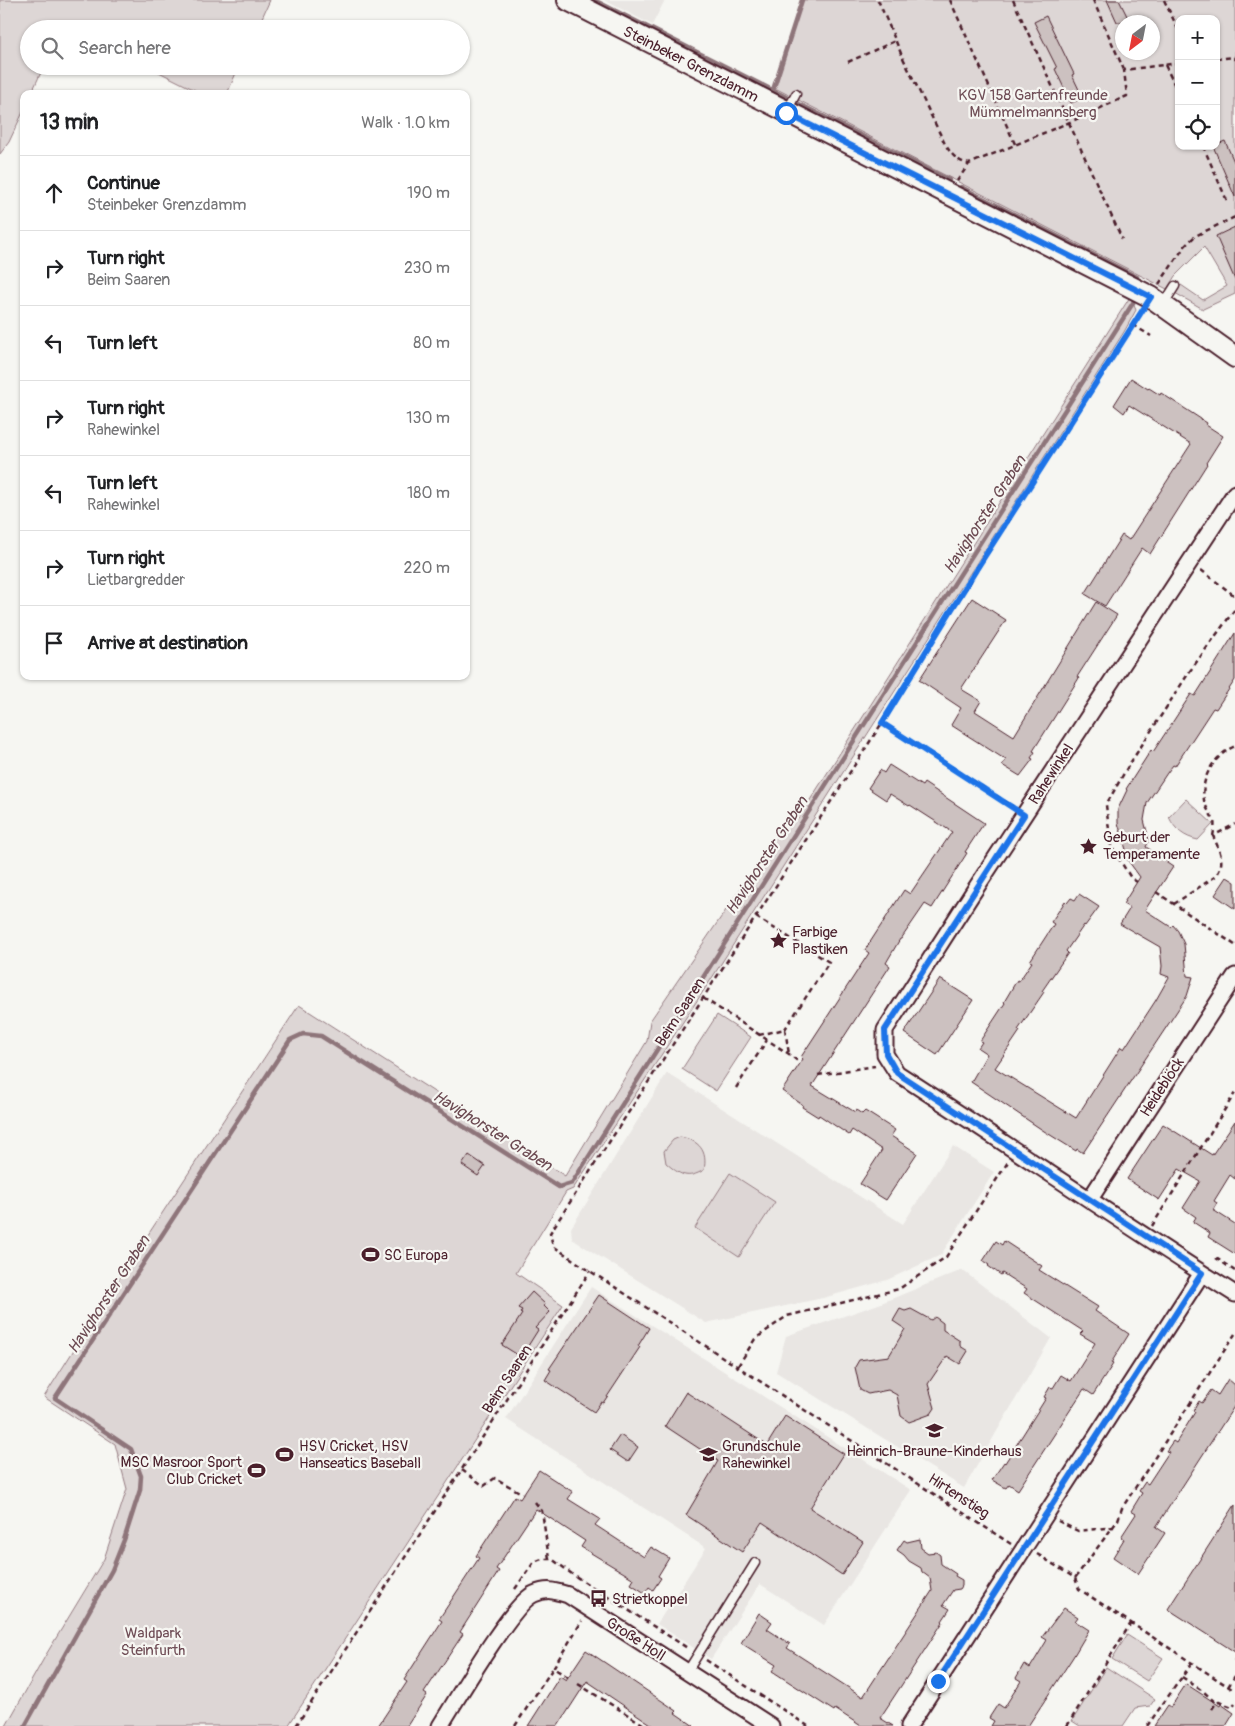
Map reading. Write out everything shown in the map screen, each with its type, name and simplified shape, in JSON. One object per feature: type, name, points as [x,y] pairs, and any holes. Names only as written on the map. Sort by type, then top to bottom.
[{"type":"street","name":"Steinbeker Grenzdamm","points":[[568,0],[1157,301],[1235,358]]},
{"type":"street","name":"Rahewinkel","points":[[891,1063],[886,1054],[885,1030],[1235,493]]},
{"type":"street","name":"Heideblöck","points":[[1090,1199],[1235,976]]},
{"type":"street","points":[[891,1063],[897,1073],[1145,1237],[1235,1294]]},
{"type":"street","points":[[909,1726],[1202,1273]]},
{"type":"street","name":"Große Holl","points":[[440,1726],[512,1613],[533,1594],[549,1590],[568,1596],[590,1609],[687,1672],[762,1724]]},
{"type":"lane","points":[[786,113],[796,94]]},
{"type":"lane","points":[[1157,301],[1174,286]]},
{"type":"lane","points":[[687,1672],[755,1563]]},
{"type":"path","points":[[878,0],[895,41],[946,146],[959,162],[969,164]]},
{"type":"path","points":[[950,0],[1015,145]]},
{"type":"path","points":[[1013,0],[1122,239]]},
{"type":"path","points":[[948,195],[969,164],[1127,96],[1124,70],[1092,0]]},
{"type":"path","points":[[1164,0],[1175,23]]},
{"type":"path","points":[[848,62],[895,41]]},
{"type":"path","points":[[1220,59],[1234,57],[1235,60]]},
{"type":"path","points":[[1124,70],[1175,64]]},
{"type":"path","points":[[1165,65],[1175,86]]},
{"type":"path","points":[[1205,150],[1228,203]]},
{"type":"path","name":"Beim Saaren","points":[[296,1726],[590,1271],[553,1246],[550,1233],[882,723],[979,565],[1133,325],[1157,301],[1185,246],[1195,236],[1235,217]]},
{"type":"path","points":[[1133,325],[1150,336]]},
{"type":"path","points":[[1190,561],[1235,596]]},
{"type":"path","points":[[1137,882],[1131,878],[1111,846],[1106,805],[1190,671],[1235,608]]},
{"type":"path","points":[[882,723],[1024,815]]},
{"type":"path","points":[[1174,904],[1211,880],[1222,865],[1221,854],[1213,836],[1214,823],[1204,802],[1204,783],[1209,770],[1218,757],[1235,746]]},
{"type":"path","points":[[1213,836],[1235,824]]},
{"type":"path","points":[[1156,892],[1235,945]]},
{"type":"path","points":[[756,916],[829,962],[785,1029],[789,1054]]},
{"type":"path","points":[[703,998],[800,1063]]},
{"type":"path","points":[[759,1035],[785,1029]]},
{"type":"path","points":[[736,1088],[767,1040]]},
{"type":"path","points":[[818,1076],[891,1063]]},
{"type":"path","points":[[1145,1237],[1235,1093]]},
{"type":"path","points":[[738,1366],[755,1339],[787,1316],[898,1289],[946,1257],[1016,1150]]},
{"type":"path","points":[[1216,1258],[1235,1271]]},
{"type":"path","name":"Hirtenstieg","points":[[590,1271],[1022,1551],[1034,1552],[1075,1578],[1079,1590],[1235,1692]]},
{"type":"path","points":[[1075,1578],[1114,1527],[1122,1508],[1235,1334]]},
{"type":"path","points":[[462,1470],[484,1486],[495,1478],[524,1494]]},
{"type":"path","points":[[535,1502],[542,1511],[549,1559]]},
{"type":"path","points":[[1046,1515],[1078,1531],[1114,1527]]},
{"type":"path","points":[[514,1726],[590,1609]]},
{"type":"path","points":[[1067,1726],[1131,1623]]},
{"type":"path","points":[[1147,1726],[1192,1663]]},
{"type":"path","points":[[553,1668],[568,1677]]},
{"type":"path","points":[[1228,1687],[1235,1676]]},
{"type":"path","points":[[1182,1677],[1216,1703]]},
{"type":"path","points":[[578,1684],[646,1726]]},
{"type":"path","points":[[1212,1709],[1216,1703],[1222,1702],[1232,1707],[1235,1702]]},
{"type":"shaded area","points":[[604,0],[665,0],[652,25]]},
{"type":"shaded area","points":[[667,1073],[903,1224],[953,1146],[994,1172],[941,1255],[887,1280],[823,1298],[706,1323],[572,1239],[571,1228]]},
{"type":"shaded area","name":"Heinrich-Braune-Kinderhaus","points":[[962,1270],[1051,1338],[964,1488],[776,1372],[786,1336],[879,1304]]},
{"type":"shaded area","name":"Grundschule Rahewinkel","points":[[591,1287],[911,1490],[824,1625],[760,1584],[711,1659],[657,1624],[706,1548],[506,1419]]},
{"type":"green space","points":[[0,0],[270,0],[261,20],[20,20],[20,75],[40,75],[33,90],[20,90],[20,119],[9,142],[0,154]]},
{"type":"green space","name":"KGV 158 Gartenfreunde Mümmelmannsberg","points":[[802,0],[1235,0],[1235,294],[1203,309],[1175,293],[1181,285],[1203,300],[1227,286],[1204,247],[1175,276],[1167,289],[775,88]]},
{"type":"green space","points":[[165,75],[235,75],[229,90],[195,90]]},
{"type":"green space","name":"Waldpark Steinfurth","points":[[1130,297],[1136,310],[1124,332],[710,981],[573,1189],[566,1192],[516,1273],[563,1305],[288,1726],[6,1726],[47,1653],[104,1559],[127,1489],[115,1444],[44,1397],[115,1285],[299,1005],[565,1176],[647,1041],[650,1021],[791,815],[798,819]]},
{"type":"green space","points":[[1186,799],[1213,824],[1198,840],[1180,832],[1169,817]]},
{"type":"green space","points":[[717,1015],[751,1037],[716,1091],[682,1069]]},
{"type":"green space","points":[[680,1137],[687,1138],[701,1148],[705,1157],[704,1170],[693,1175],[684,1175],[675,1171],[666,1163],[664,1151],[673,1140]]},
{"type":"green space","points":[[730,1173],[775,1202],[739,1257],[695,1228]]},
{"type":"green space","points":[[1127,1635],[1163,1658],[1147,1681],[1112,1659]]},
{"type":"green space","points":[[1106,1667],[1155,1699],[1150,1706],[1135,1708],[1123,1726],[1080,1726],[1072,1721]]},
{"type":"building","points":[[1107,0],[1119,0],[1126,15],[1115,15],[1115,18]]},
{"type":"building","points":[[1046,16],[1074,74],[1072,75],[1083,98],[1071,103],[1055,69],[1057,68],[1034,22]]},
{"type":"building","points":[[1225,141],[1235,164],[1235,197],[1215,150],[1220,150],[1220,143]]},
{"type":"building","points":[[1235,227],[1235,280],[1216,236]]},
{"type":"building","points":[[1131,378],[1160,395],[1161,393],[1207,423],[1206,425],[1223,436],[1150,554],[1142,548],[1105,606],[1085,594],[1122,535],[1129,540],[1191,444],[1129,405],[1124,413],[1114,405]]},
{"type":"building","points":[[972,598],[1006,620],[961,689],[981,701],[975,711],[1014,736],[1096,602],[1117,615],[1033,751],[1035,752],[1031,758],[1033,759],[1020,776],[1002,765],[1006,760],[951,725],[961,708],[919,680]]},
{"type":"building","points":[[1235,633],[1235,680],[1216,709],[1213,708],[1175,766],[1173,765],[1147,803],[1144,820],[1149,840],[1146,847],[1168,861],[1167,863],[1173,867],[1145,910],[1171,927],[1173,925],[1178,931],[1184,944],[1187,976],[1193,977],[1187,996],[1083,1153],[1077,1149],[1076,1151],[971,1082],[987,1054],[978,1048],[982,1042],[980,1041],[1005,1003],[1017,980],[1019,981],[1032,962],[1030,961],[1054,924],[1051,922],[1065,901],[1067,903],[1071,898],[1075,900],[1079,894],[1099,907],[1066,951],[1068,953],[1042,991],[1044,992],[995,1068],[1076,1118],[1121,1047],[1124,1049],[1156,1000],[1169,977],[1161,974],[1160,947],[1120,924],[1130,908],[1123,904],[1140,877],[1124,855],[1127,853],[1118,823],[1118,809],[1126,789],[1151,750],[1153,752],[1191,694],[1195,696]]},
{"type":"building","points":[[889,765],[922,786],[924,783],[984,823],[932,908],[925,904],[900,939],[886,963],[890,966],[812,1086],[855,1112],[856,1110],[862,1114],[865,1111],[895,1130],[891,1136],[917,1153],[886,1200],[860,1184],[882,1150],[852,1130],[849,1135],[819,1115],[818,1117],[782,1091],[803,1059],[801,1057],[869,953],[865,950],[904,890],[910,894],[952,832],[890,794],[886,800],[868,788],[880,770],[884,773]]},
{"type":"building","points":[[1227,877],[1235,882],[1235,909],[1215,895]]},
{"type":"building","points":[[940,979],[973,1000],[937,1055],[904,1033]]},
{"type":"building","points":[[1235,1121],[1235,1179],[1230,1175],[1214,1201],[1217,1203],[1213,1210],[1235,1224],[1235,1254],[1208,1237],[1210,1233],[1193,1222],[1196,1217],[1183,1208],[1200,1181],[1179,1169],[1159,1200],[1127,1179],[1163,1124],[1212,1155]]},
{"type":"building","points":[[469,1155],[485,1166],[478,1176],[462,1165]]},
{"type":"building","points":[[996,1241],[1002,1245],[1004,1241],[1042,1266],[1039,1270],[1098,1307],[1095,1311],[1129,1334],[1093,1395],[1084,1389],[1018,1490],[1009,1484],[1006,1488],[992,1480],[1005,1463],[1046,1398],[1044,1397],[1050,1387],[1053,1388],[1061,1375],[1071,1381],[1095,1343],[1080,1334],[1083,1331],[1024,1293],[1027,1289],[1002,1273],[1001,1275],[983,1261]]},
{"type":"building","points":[[532,1292],[545,1304],[544,1306],[550,1312],[535,1328],[538,1330],[521,1357],[502,1345],[522,1314],[520,1313],[522,1310],[518,1308]]},
{"type":"building","points":[[599,1295],[649,1328],[638,1346],[640,1347],[603,1403],[601,1402],[594,1412],[545,1380],[551,1370],[549,1369]]},
{"type":"building","name":"Heinrich-Braune-Kinderhaus","points":[[900,1309],[905,1311],[911,1309],[931,1320],[935,1317],[943,1323],[943,1330],[960,1341],[960,1346],[968,1351],[960,1364],[947,1356],[928,1384],[935,1408],[931,1414],[909,1422],[901,1416],[897,1395],[888,1390],[868,1394],[860,1390],[855,1367],[859,1360],[889,1356],[905,1329],[893,1321]]},
{"type":"building","points":[[1228,1379],[1235,1385],[1235,1405],[1156,1527],[1165,1533],[1138,1574],[1113,1557],[1124,1539],[1121,1537],[1136,1514],[1131,1511],[1142,1493],[1139,1491],[1145,1482],[1148,1484],[1169,1452],[1166,1451],[1173,1441],[1176,1443],[1195,1412],[1193,1411],[1199,1401],[1202,1403],[1211,1390],[1218,1395]]},
{"type":"building","points":[[686,1392],[767,1445],[785,1416],[844,1454],[810,1508],[863,1542],[842,1575],[762,1522],[742,1552],[686,1515],[718,1461],[665,1426]]},
{"type":"building","points":[[620,1435],[638,1447],[628,1462],[610,1450]]},
{"type":"building","points":[[539,1470],[573,1492],[568,1499],[600,1519],[595,1525],[644,1557],[651,1547],[669,1558],[658,1576],[661,1578],[653,1590],[649,1587],[645,1593],[631,1584],[634,1579],[581,1547],[585,1541],[536,1509],[496,1569],[499,1571],[460,1632],[463,1634],[424,1693],[427,1695],[407,1726],[378,1726],[407,1682],[404,1680],[442,1621],[439,1619],[479,1558],[476,1556],[515,1496],[520,1499]]},
{"type":"building","points":[[1235,1505],[1235,1652],[1168,1609]]},
{"type":"building","points":[[920,1539],[921,1548],[928,1553],[936,1552],[940,1555],[941,1564],[962,1580],[962,1586],[960,1589],[953,1590],[943,1605],[950,1609],[943,1622],[880,1718],[893,1726],[861,1726],[772,1671],[776,1665],[741,1643],[759,1613],[772,1622],[767,1629],[790,1644],[787,1648],[863,1697],[932,1591],[930,1578],[922,1572],[921,1568],[909,1561],[897,1550],[904,1540],[907,1542]]},
{"type":"building","points":[[1064,1608],[1078,1617],[1075,1621],[1089,1630],[1073,1657],[1028,1726],[991,1726],[994,1721],[989,1718],[998,1704],[1004,1708],[1021,1681],[1016,1678],[1024,1664],[1030,1668],[1047,1640],[1042,1637]]},
{"type":"building","points":[[586,1650],[677,1711],[675,1713],[694,1726],[654,1726],[587,1681],[558,1726],[528,1726],[560,1676],[566,1680]]},
{"type":"building","points":[[1186,1684],[1234,1713],[1226,1726],[1154,1726],[1168,1705],[1171,1707]]},
{"type":"waterway","name":"Havighorster Graben","points":[[594,0],[786,97]]},
{"type":"waterway","points":[[773,90],[802,0]]},
{"type":"waterway","name":"Havighorster Graben","points":[[799,104],[949,180]]},
{"type":"waterway","name":"Havighorster Graben","points":[[961,187],[1137,277]]},
{"type":"waterway","name":"Havighorster Graben","points":[[25,1726],[112,1570],[140,1490],[141,1476],[131,1449],[55,1398],[290,1040],[303,1034],[321,1036],[559,1187],[572,1183],[1133,303]]},
{"type":"place","name":"Geburt der Temperamente","points":[[1089,846]]},
{"type":"place","name":"Farbige Plastiken","points":[[778,941]]},
{"type":"place","name":"SC Europa","points":[[370,1255]]},
{"type":"place","name":"Heinrich-Braune-Kinderhaus","points":[[934,1430]]},
{"type":"place","name":"HSV Cricket, HSV Hanseatics Baseball","points":[[285,1455]]},
{"type":"place","name":"Grundschule Rahewinkel","points":[[708,1455]]},
{"type":"place","name":"MSC Masroor Sport Club Cricket","points":[[256,1471]]},
{"type":"place","name":"Strietkoppel","points":[[598,1599]]},
{"type":"route","points":[[786,113],[1151,297],[979,565],[882,723],[1024,815],[885,1030],[886,1054],[897,1073],[1202,1273],[938,1681]]}]
